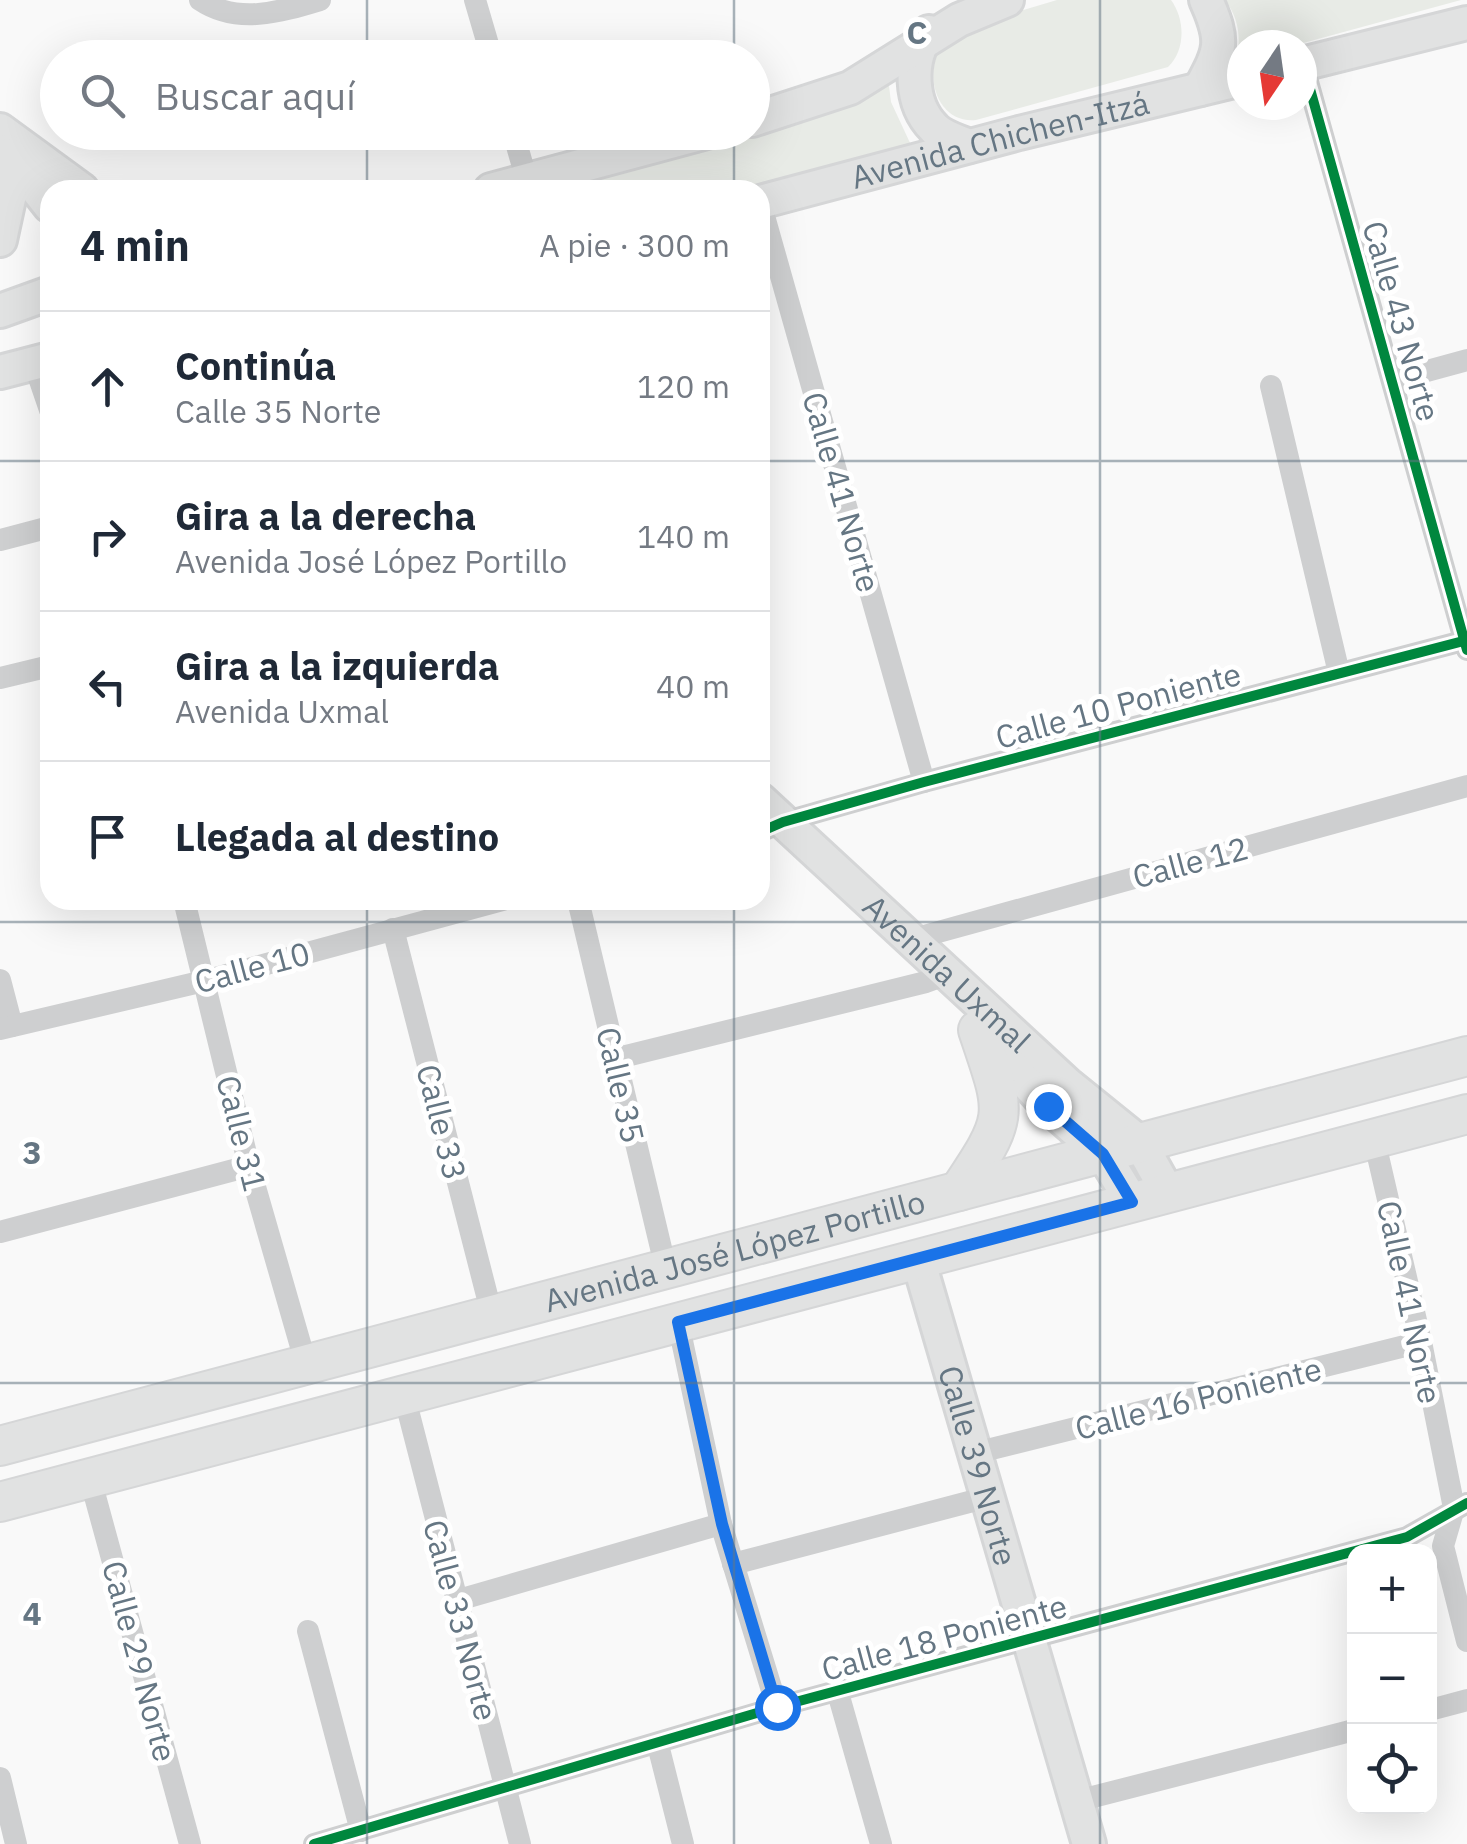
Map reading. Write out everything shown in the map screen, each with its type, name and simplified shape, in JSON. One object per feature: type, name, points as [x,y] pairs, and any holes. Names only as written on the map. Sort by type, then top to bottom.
[{"type":"main road","points":[[952,0],[921,43],[915,65],[920,110],[936,132],[969,146]]},
{"type":"main road","points":[[770,114],[850,88],[959,20],[1007,0]]},
{"type":"main road","points":[[1200,90],[1218,55],[1221,39],[1206,0]]},
{"type":"main road","points":[[1317,60],[1467,23]]},
{"type":"main road","name":"Avenida Chichen-Itzá","points":[[770,199],[1227,83]]},
{"type":"main road","points":[[3,141],[66,180]]},
{"type":"main road","points":[[3,141],[40,192]]},
{"type":"main road","points":[[0,240],[10,194],[3,141]]},
{"type":"main road","points":[[526,180],[640,150]]},
{"type":"main road","points":[[0,311],[40,297]]},
{"type":"main road","points":[[0,372],[40,362]]},
{"type":"main road","name":"Avenida Uxmal","points":[[770,827],[913,939],[937,978],[978,1030],[1048,1106],[1103,1154],[1132,1202]]},
{"type":"main road","name":"Avenida Uxmal","points":[[770,828],[937,978],[1140,1143],[1168,1193]]},
{"type":"main road","points":[[959,1190],[996,1134],[1000,1114],[1000,1094],[978,1030]]},
{"type":"main road","name":"Avenida José López Portillo","points":[[0,1446],[1467,1056]]},
{"type":"main road","name":"Avenida José López Portillo","points":[[0,1502],[1467,1114]]},
{"type":"main road","name":"Calle 39 Norte","points":[[918,1259],[1090,1844]]},
{"type":"street","points":[[200,0],[227,14],[320,0]]},
{"type":"street","points":[[476,0],[487,40]]},
{"type":"street","name":"Calle 43 Norte","points":[[1317,116],[1466,643]]},
{"type":"street","points":[[518,150],[526,180]]},
{"type":"street","name":"Calle 41 Norte","points":[[770,237],[924,782]]},
{"type":"street","points":[[1394,380],[1467,360]]},
{"type":"street","points":[[1271,386],[1338,673]]},
{"type":"street","points":[[0,540],[40,530]]},
{"type":"street","name":"Calle 10 Poniente","points":[[770,822],[1466,643]]},
{"type":"street","points":[[0,678],[40,668]]},
{"type":"street","name":"Calle 12","points":[[913,939],[1467,786]]},
{"type":"street","name":"Calle 31","points":[[186,910],[249,1166],[306,1364]]},
{"type":"street","name":"Calle 10","points":[[6,1028],[466,910]]},
{"type":"street","name":"Calle 35","points":[[580,910],[666,1269]]},
{"type":"street","name":"Calle 33","points":[[393,929],[492,1315]]},
{"type":"street","points":[[614,1059],[937,978]]},
{"type":"street","points":[[0,980],[6,1028]]},
{"type":"street","name":"Calle 41 Norte","points":[[1374,1138],[1460,1506],[1444,1546],[1467,1641]]},
{"type":"street","points":[[0,1232],[249,1166]]},
{"type":"street","points":[[678,1322],[732,1564],[777,1707]]},
{"type":"street","name":"Calle 16 Poniente","points":[[975,1453],[1421,1342]]},
{"type":"street","name":"Calle 33 Norte","points":[[404,1395],[520,1844]]},
{"type":"street","name":"Calle 29 Norte","points":[[90,1478],[190,1844]]},
{"type":"street","points":[[732,1564],[988,1496]]},
{"type":"street","name":"Calle 18 Poniente","points":[[314,1844],[777,1707],[1407,1537],[1460,1506]]},
{"type":"street","points":[[455,1601],[722,1524]]},
{"type":"street","points":[[308,1631],[361,1831]]},
{"type":"street","points":[[838,1693],[881,1844]]},
{"type":"street","points":[[1437,1708],[1467,1700]]},
{"type":"street","points":[[1077,1801],[1347,1732]]},
{"type":"street","points":[[658,1745],[683,1844]]},
{"type":"street","points":[[0,1778],[16,1844]]},
{"type":"shaded area","points":[[1057,0],[1171,0],[1181,25],[1178,52],[1168,67],[976,120],[952,115],[934,85],[940,49],[1020,11]]},
{"type":"shaded area","points":[[1225,0],[1461,0],[1317,39],[1317,30],[1238,30]]},
{"type":"shaded area","points":[[888,78],[891,102],[911,145],[770,182],[579,180],[686,150],[770,150],[770,124]]},
{"type":"cycle path","points":[[1317,114],[1467,650]]},
{"type":"cycle path","points":[[770,828],[924,782],[1467,640]]},
{"type":"cycle path","points":[[314,1844],[777,1707],[1407,1537],[1467,1503]]},
{"type":"route","points":[[777,1707],[732,1564],[678,1322],[1132,1202],[1103,1154],[1048,1106]]}]
